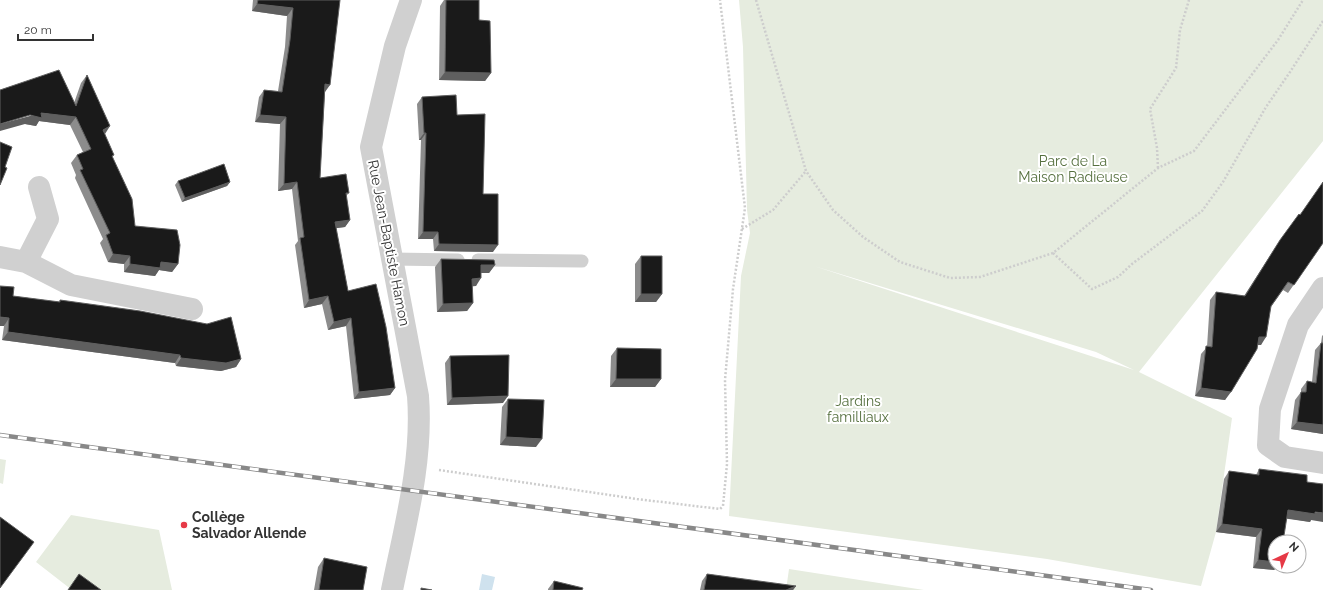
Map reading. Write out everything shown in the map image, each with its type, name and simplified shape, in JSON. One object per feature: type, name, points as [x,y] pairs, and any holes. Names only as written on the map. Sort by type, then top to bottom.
[{"type":"street","name":"Rue Jean-Baptiste Hamon","points":[[392,590],[412,490],[420,426],[418,396],[370,147],[395,46],[411,0]]},
{"type":"street","points":[[26,262],[48,219],[39,187]]},
{"type":"street","points":[[0,257],[26,262],[71,285],[192,309]]},
{"type":"street","points":[[1323,288],[1298,325],[1270,409],[1268,445],[1285,457],[1323,463]]},
{"type":"lane","points":[[392,259],[582,261]]},
{"type":"path","points":[[416,466],[644,500],[720,509],[723,506],[727,464],[725,380],[732,289],[745,208],[720,0]]},
{"type":"path","points":[[756,0],[806,171],[833,210],[863,237],[900,262],[950,278],[980,277],[1053,253],[1158,168],[1194,151],[1278,40],[1303,0]]},
{"type":"path","points":[[1158,168],[1157,148],[1150,109],[1176,68],[1180,30],[1190,0]]},
{"type":"path","points":[[1053,253],[1092,289],[1118,277],[1132,264],[1202,211],[1223,182],[1266,107],[1323,21]]},
{"type":"path","points":[[742,229],[774,210],[806,171]]},
{"type":"green space","points":[[739,0],[1323,0],[1323,141],[1139,372],[1232,418],[1216,532],[1201,586],[1047,559],[729,516],[741,276],[750,233],[747,210],[743,47]],"holes":[[[814,266],[1096,352],[1134,370]]]},
{"type":"green space","points":[[0,459],[6,460],[3,484],[0,483]]},
{"type":"green space","points":[[71,515],[159,530],[172,590],[72,590],[36,562]]},
{"type":"green space","points":[[789,569],[924,590],[786,590]]},
{"type":"water","points":[[482,574],[495,577],[492,590],[479,590]]},
{"type":"building","points":[[258,0],[340,0],[330,85],[325,84],[320,178],[346,174],[349,193],[346,193],[350,220],[335,222],[348,291],[376,284],[386,327],[395,388],[359,392],[351,318],[334,322],[328,296],[309,300],[300,238],[304,237],[297,182],[284,184],[286,117],[260,115],[264,90],[282,92],[293,8],[257,4]]},
{"type":"building","points":[[446,0],[479,0],[479,20],[490,21],[491,73],[445,72]]},
{"type":"building","points":[[59,70],[76,106],[87,75],[110,126],[103,130],[114,155],[112,156],[132,199],[135,226],[177,230],[180,245],[178,264],[161,262],[160,268],[130,264],[130,256],[113,254],[106,235],[110,233],[80,170],[83,169],[77,155],[91,149],[76,117],[41,113],[42,118],[30,115],[0,124],[0,90]]},
{"type":"building","points":[[456,95],[457,115],[485,114],[483,194],[498,194],[498,245],[439,244],[438,232],[423,232],[426,133],[424,133],[422,97]]},
{"type":"building","points":[[0,142],[12,147],[5,167],[7,168],[0,185]]},
{"type":"building","points":[[224,164],[230,182],[185,198],[178,181]]},
{"type":"building","points":[[1323,182],[1323,243],[1294,285],[1288,282],[1271,306],[1266,337],[1259,337],[1257,349],[1231,392],[1201,388],[1206,346],[1212,347],[1216,292],[1245,296],[1280,240]]},
{"type":"building","points":[[641,256],[662,256],[662,294],[641,294]]},
{"type":"building","points":[[441,259],[494,260],[495,265],[481,265],[481,278],[472,279],[473,303],[443,304]]},
{"type":"building","points":[[0,286],[14,287],[13,296],[60,302],[60,300],[140,311],[207,324],[231,317],[241,359],[226,363],[181,358],[180,355],[8,332],[9,318],[0,317]]},
{"type":"building","points":[[1321,343],[1323,343],[1323,425],[1297,422],[1301,392],[1306,392],[1307,381],[1316,383]]},
{"type":"building","points":[[617,348],[661,349],[661,379],[616,379]]},
{"type":"building","points":[[509,355],[508,396],[452,398],[450,356]]},
{"type":"building","points":[[508,399],[544,400],[542,439],[506,437]]},
{"type":"building","points":[[1259,469],[1307,475],[1307,482],[1323,484],[1323,513],[1315,512],[1315,514],[1288,510],[1284,534],[1267,534],[1267,561],[1258,560],[1262,529],[1222,524],[1229,471],[1259,475]]},
{"type":"building","points":[[0,517],[34,542],[0,588]]},
{"type":"building","points":[[324,558],[367,567],[363,590],[319,590]]},
{"type":"building","points":[[79,574],[101,590],[68,590]]},
{"type":"building","points":[[707,574],[796,586],[786,590],[704,590]]},
{"type":"building","points":[[554,581],[583,588],[582,590],[553,590]]},
{"type":"building","points":[[421,588],[432,590],[421,590]]},
{"type":"railway","points":[[0,435],[1151,590]]},
{"type":"place","name":"Collège Salvador Allende","points":[[184,525]]},
{"type":"park label","name":"Parc de La Maison Radieuse","points":[[1073,170]]},
{"type":"park label","name":"Jardins familliaux","points":[[858,410]]}]
